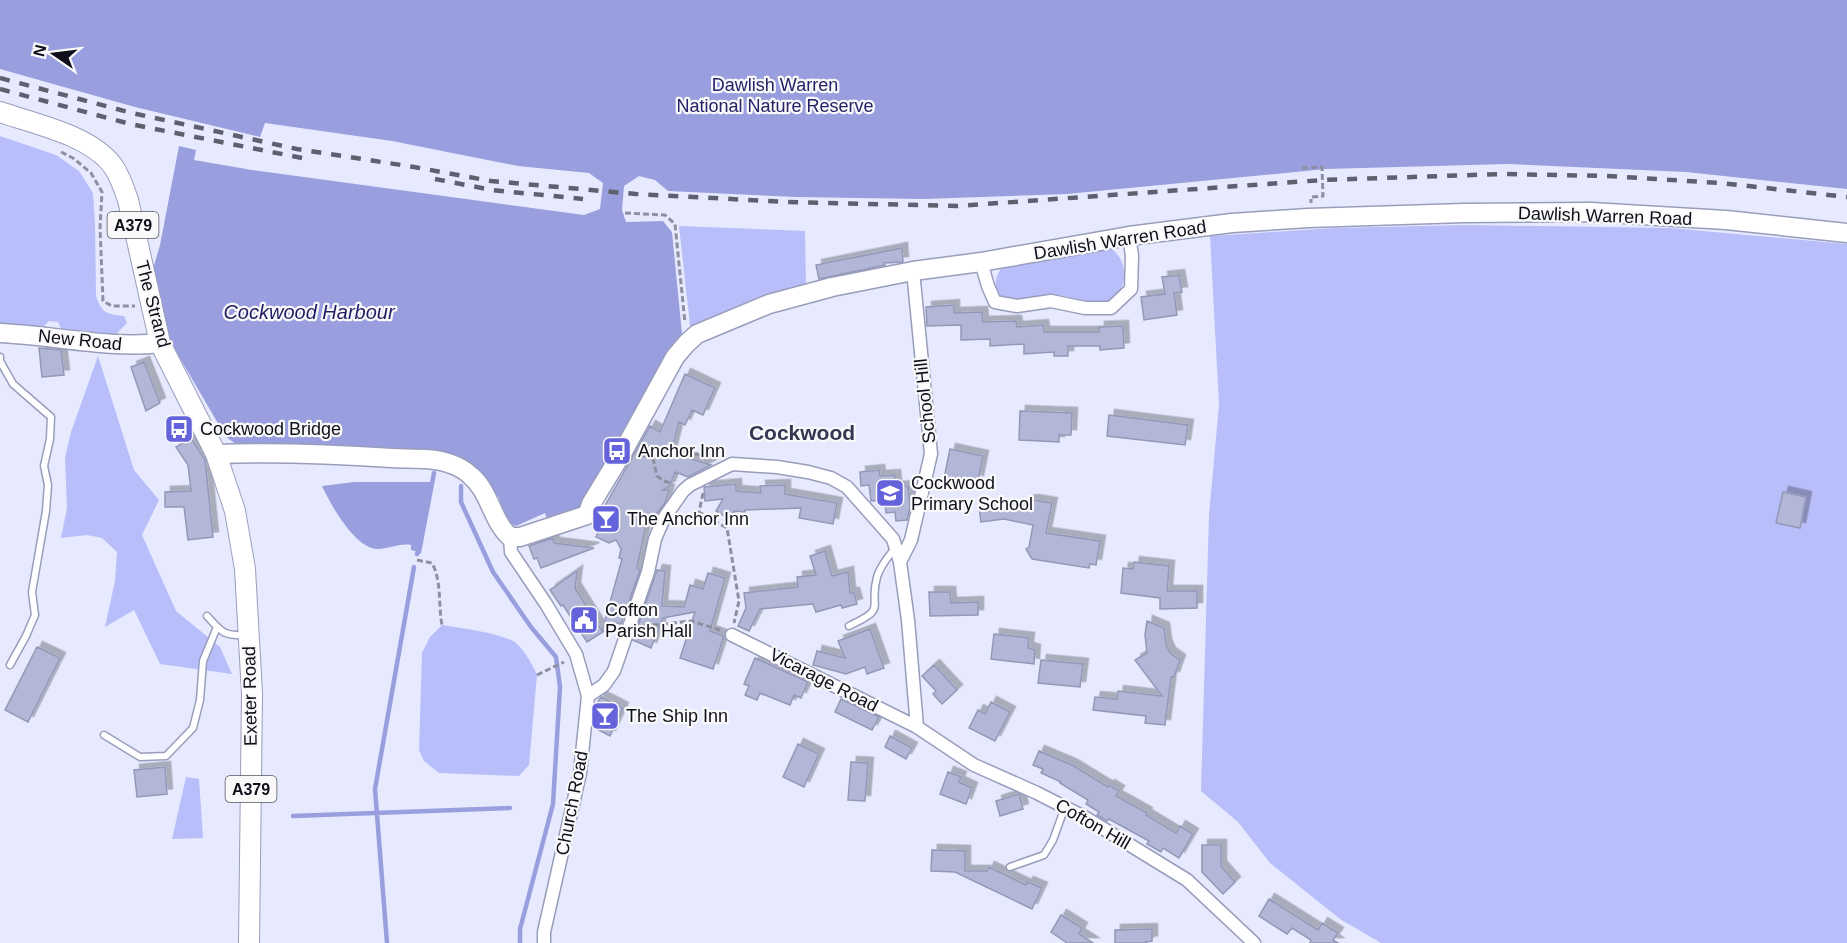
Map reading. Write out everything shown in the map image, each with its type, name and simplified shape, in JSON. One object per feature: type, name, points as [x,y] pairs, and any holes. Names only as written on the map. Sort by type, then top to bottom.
[{"type":"main road","name":"The Strand","points":[[0,112],[77,138],[99,152],[112,164],[128,200],[160,343],[216,454]]},
{"type":"main road","name":"Exeter Road","points":[[216,454],[235,511],[245,569],[252,694],[249,943]]},
{"type":"street","name":"Dawlish Warren Road","points":[[510,537],[520,537],[587,515],[591,504],[675,357],[697,334],[769,304],[832,288],[913,271],[981,262],[1129,236],[1232,223],[1308,218],[1591,212],[1726,220],[1847,233]]},
{"type":"street","points":[[981,262],[995,302],[1017,306],[1051,302],[1085,308],[1111,308],[1131,289],[1132,256],[1129,236]]},
{"type":"street","name":"School Hill","points":[[900,562],[911,540],[931,454],[913,271]]},
{"type":"street","name":"New Road","points":[[0,333],[121,345],[160,343]]},
{"type":"street","points":[[216,454],[308,454],[424,460],[451,464],[470,475],[478,483],[501,529],[510,537]]},
{"type":"street","points":[[588,696],[604,685],[614,671],[648,572],[655,539],[664,518],[683,491],[690,485],[732,464],[777,467],[831,478],[847,487],[893,539],[900,562],[908,620],[917,727]]},
{"type":"street","name":"Church Road","points":[[510,537],[511,552],[576,654],[588,696],[580,773],[544,932],[544,943]]},
{"type":"street","name":"Vicarage Road","points":[[732,635],[917,727]]},
{"type":"street","name":"Cofton Hill","points":[[917,727],[974,765],[1086,818],[1187,880],[1254,943]]},
{"type":"lane","points":[[0,357],[13,384],[51,417],[50,439],[44,466],[48,485],[46,511],[32,592],[35,615],[10,665]]},
{"type":"lane","points":[[849,626],[873,612],[876,605],[878,572],[896,547]]},
{"type":"lane","points":[[207,616],[224,633],[249,635]]},
{"type":"lane","points":[[104,735],[140,757],[166,756],[193,728],[200,700],[203,661],[217,627]]},
{"type":"lane","points":[[1010,867],[1044,855],[1053,840],[1065,807]]},
{"type":"path","points":[[57,151],[73,159],[91,173],[102,192],[100,228],[103,301],[112,306],[151,305]]},
{"type":"path","points":[[1302,168],[1322,167],[1323,196],[1311,197]]},
{"type":"path","points":[[625,213],[665,215],[675,224],[687,343]]},
{"type":"path","points":[[676,485],[663,481],[657,476],[653,458],[667,449],[721,458]]},
{"type":"path","points":[[630,627],[691,621],[712,626],[732,635],[739,601],[728,528],[699,512],[703,496],[702,489],[690,485]]},
{"type":"path","points":[[417,560],[432,563],[438,574],[442,625]]},
{"type":"path","points":[[537,675],[564,662]]},
{"type":"shaded area","points":[[0,136],[56,155],[79,171],[93,193],[96,296],[103,310],[109,314],[124,316],[127,323],[113,337],[62,331],[58,322],[49,321],[42,328],[0,325]]},
{"type":"shaded area","points":[[1466,225],[1670,228],[1847,244],[1847,943],[1381,943],[1340,919],[1270,863],[1238,822],[1201,791],[1209,515],[1219,405],[1210,236],[1334,228]]},
{"type":"shaded area","points":[[679,226],[805,231],[806,285],[691,334]]},
{"type":"shaded area","points":[[1110,248],[1121,261],[1124,277],[1118,293],[1105,302],[1089,302],[1057,295],[1011,299],[997,294],[996,278],[1004,265]]},
{"type":"shaded area","points":[[98,356],[134,470],[159,500],[142,535],[176,611],[220,647],[232,674],[160,664],[134,610],[105,627],[115,581],[117,552],[102,538],[87,535],[61,538],[67,508],[65,458],[71,432]]},
{"type":"shaded area","points":[[442,625],[480,631],[509,639],[519,646],[533,666],[537,675],[529,765],[519,776],[439,773],[424,761],[419,750],[422,653],[430,637]]},
{"type":"shaded area","points":[[186,777],[199,779],[203,838],[172,839]]},
{"type":"water","name":"Cockwood Harbour","points":[[0,0],[1847,0],[1847,189],[1686,172],[1507,164],[1326,169],[1067,194],[923,199],[796,197],[668,191],[655,180],[639,176],[624,186],[622,210],[626,222],[663,221],[672,232],[682,334],[580,510],[548,523],[545,513],[516,526],[510,523],[502,510],[499,498],[486,481],[427,452],[236,444],[226,437],[171,343],[153,269],[160,245],[179,146],[196,150],[194,160],[252,170],[584,215],[600,209],[603,183],[589,173],[518,166],[392,141],[265,123],[260,137],[135,107],[0,69]]},
{"type":"water","points":[[354,482],[432,482],[419,552],[411,550],[411,545],[378,549],[369,547],[353,534],[331,504],[322,486]]},
{"type":"building","points":[[902,248],[903,262],[884,263],[885,265],[819,279],[816,265]]},
{"type":"building","points":[[1179,275],[1182,292],[1174,293],[1177,315],[1144,320],[1141,297],[1165,294],[1162,277]]},
{"type":"building","points":[[954,305],[954,313],[982,312],[983,322],[1016,321],[1017,327],[1043,325],[1044,332],[1099,332],[1099,327],[1123,326],[1124,348],[1100,350],[1100,346],[1068,346],[1068,356],[1054,356],[1054,352],[1024,354],[1024,344],[990,346],[990,339],[961,340],[961,325],[927,326],[926,307]]},
{"type":"building","points":[[39,348],[61,350],[64,375],[42,377]]},
{"type":"building","points":[[144,362],[160,403],[146,411],[131,367]]},
{"type":"building","points":[[685,374],[715,388],[703,415],[692,410],[685,425],[679,422],[671,453],[711,465],[688,477],[675,472],[670,486],[663,490],[669,490],[665,503],[657,513],[652,526],[646,524],[637,568],[640,570],[621,624],[617,623],[587,642],[563,605],[561,606],[550,590],[577,571],[575,588],[602,631],[622,559],[619,558],[621,549],[616,540],[609,543],[596,537],[600,528],[594,525],[650,426],[660,432]]},
{"type":"building","points":[[1020,411],[1072,413],[1071,435],[1059,435],[1059,442],[1019,440]]},
{"type":"building","points":[[1109,415],[1188,425],[1185,445],[1107,436]]},
{"type":"building","points":[[191,438],[205,460],[213,537],[188,540],[184,507],[165,507],[165,492],[191,491],[188,465],[176,447]]},
{"type":"building","points":[[950,449],[983,456],[978,481],[961,478],[959,487],[943,483]]},
{"type":"building","points":[[879,470],[880,476],[895,475],[896,487],[908,486],[910,507],[907,520],[896,521],[895,512],[886,513],[885,500],[871,501],[869,485],[861,486],[860,472]]},
{"type":"building","points":[[736,484],[736,491],[761,493],[760,486],[785,485],[785,494],[837,503],[833,524],[799,518],[801,508],[734,511],[729,519],[716,511],[723,499],[705,501],[704,487]]},
{"type":"building","points":[[1783,492],[1806,497],[1800,528],[1776,523]]},
{"type":"building","points":[[1026,501],[1052,503],[1046,533],[1100,541],[1096,565],[1090,564],[1089,568],[1032,559],[1026,549],[1029,547],[1033,525],[1004,519],[981,522],[979,507],[995,505],[1024,511]]},
{"type":"building","points":[[553,538],[554,543],[594,548],[541,568],[537,558],[534,559],[529,546]]},
{"type":"building","points":[[825,551],[832,576],[848,572],[850,593],[854,593],[857,604],[842,608],[841,605],[816,612],[813,604],[760,609],[749,631],[738,626],[746,608],[744,593],[798,587],[797,577],[816,575],[810,556]]},
{"type":"building","points":[[1134,562],[1169,566],[1167,591],[1197,591],[1197,608],[1160,609],[1160,598],[1121,593],[1123,568],[1133,569]]},
{"type":"building","points":[[657,570],[665,571],[662,606],[684,607],[690,585],[703,589],[708,573],[725,578],[710,631],[724,636],[713,669],[680,658],[695,612],[663,618],[651,648],[633,640]]},
{"type":"building","points":[[929,592],[950,592],[951,603],[978,602],[978,615],[930,616]]},
{"type":"building","points":[[1147,621],[1164,628],[1170,653],[1180,660],[1174,677],[1171,677],[1165,725],[1145,723],[1146,716],[1093,710],[1095,697],[1117,699],[1118,691],[1162,696],[1135,660],[1147,653],[1145,635]]},
{"type":"building","points":[[870,629],[884,668],[867,674],[865,667],[846,674],[813,665],[817,651],[845,658],[838,641]]},
{"type":"building","points":[[994,634],[1029,638],[1028,648],[1035,650],[1034,664],[991,659]]},
{"type":"building","points":[[37,647],[60,658],[28,722],[5,710]]},
{"type":"building","points":[[755,658],[808,682],[801,698],[794,695],[790,705],[760,693],[757,700],[745,695],[749,686],[744,684]]},
{"type":"building","points":[[1041,660],[1083,664],[1080,687],[1038,683]]},
{"type":"building","points":[[934,665],[957,690],[942,704],[933,694],[936,691],[922,676]]},
{"type":"building","name":"The Ship Inn","points":[[601,697],[623,708],[610,736],[593,727],[595,706]]},
{"type":"building","points":[[841,699],[879,717],[872,730],[835,712]]},
{"type":"building","points":[[991,702],[1010,712],[995,741],[969,728],[978,710],[985,714]]},
{"type":"building","points":[[890,736],[912,748],[906,759],[885,747]]},
{"type":"building","points":[[798,744],[819,754],[804,787],[783,777]]},
{"type":"building","points":[[1039,751],[1072,765],[1108,787],[1109,785],[1119,791],[1116,796],[1147,813],[1146,815],[1176,833],[1180,826],[1193,834],[1179,858],[1163,848],[1161,852],[1147,844],[1149,841],[1097,815],[1099,812],[1086,804],[1088,800],[1061,782],[1041,773],[1043,769],[1033,765]]},
{"type":"building","points":[[851,762],[868,763],[865,801],[848,800]]},
{"type":"building","points":[[165,767],[167,794],[137,797],[134,770]]},
{"type":"building","points":[[948,772],[961,777],[959,782],[972,788],[966,804],[940,794]]},
{"type":"building","points":[[1019,794],[1023,809],[1000,816],[996,801]]},
{"type":"building","points":[[1202,845],[1221,845],[1221,866],[1235,882],[1223,894],[1202,872]]},
{"type":"building","points":[[932,850],[965,851],[965,871],[987,871],[989,867],[1026,885],[1028,882],[1042,888],[1032,909],[955,872],[931,871]]},
{"type":"building","points":[[1269,899],[1318,930],[1322,923],[1338,933],[1333,940],[1338,943],[1310,943],[1311,940],[1292,928],[1287,934],[1259,916]]},
{"type":"building","points":[[1061,915],[1082,928],[1079,934],[1093,943],[1067,943],[1051,932]]},
{"type":"building","points":[[1152,929],[1152,941],[1147,943],[1115,943],[1115,930]]},
{"type":"waterway","points":[[417,554],[434,473]]},
{"type":"waterway","points":[[461,486],[461,502],[493,572],[531,627],[556,657],[560,687],[553,804],[520,929],[520,943]]},
{"type":"waterway","points":[[387,943],[375,789],[414,567]]},
{"type":"waterway","points":[[293,816],[510,808]]},
{"type":"railway","points":[[0,78],[132,113],[297,149],[491,181],[636,194],[788,202],[957,206],[1323,180],[1502,174],[1607,176],[1721,183],[1847,197]]},
{"type":"railway","points":[[0,89],[130,124],[307,159]]},
{"type":"railway","points":[[435,179],[492,190],[583,199]]},
{"type":"place","name":"Cockwood Bridge","points":[[179,429]]},
{"type":"place","name":"Anchor Inn","points":[[617,451]]},
{"type":"place","name":"Cockwood Primary School","points":[[890,493]]},
{"type":"place","name":"The Anchor Inn","points":[[606,519]]},
{"type":"place","name":"Cofton Parish Hall","points":[[584,620]]},
{"type":"place","name":"The Ship Inn","points":[[605,716]]},
{"type":"district","name":"Cockwood","points":[[802,433]]},
{"type":"park label","name":"Dawlish Warren National Nature Reserve","points":[[775,95]]}]
